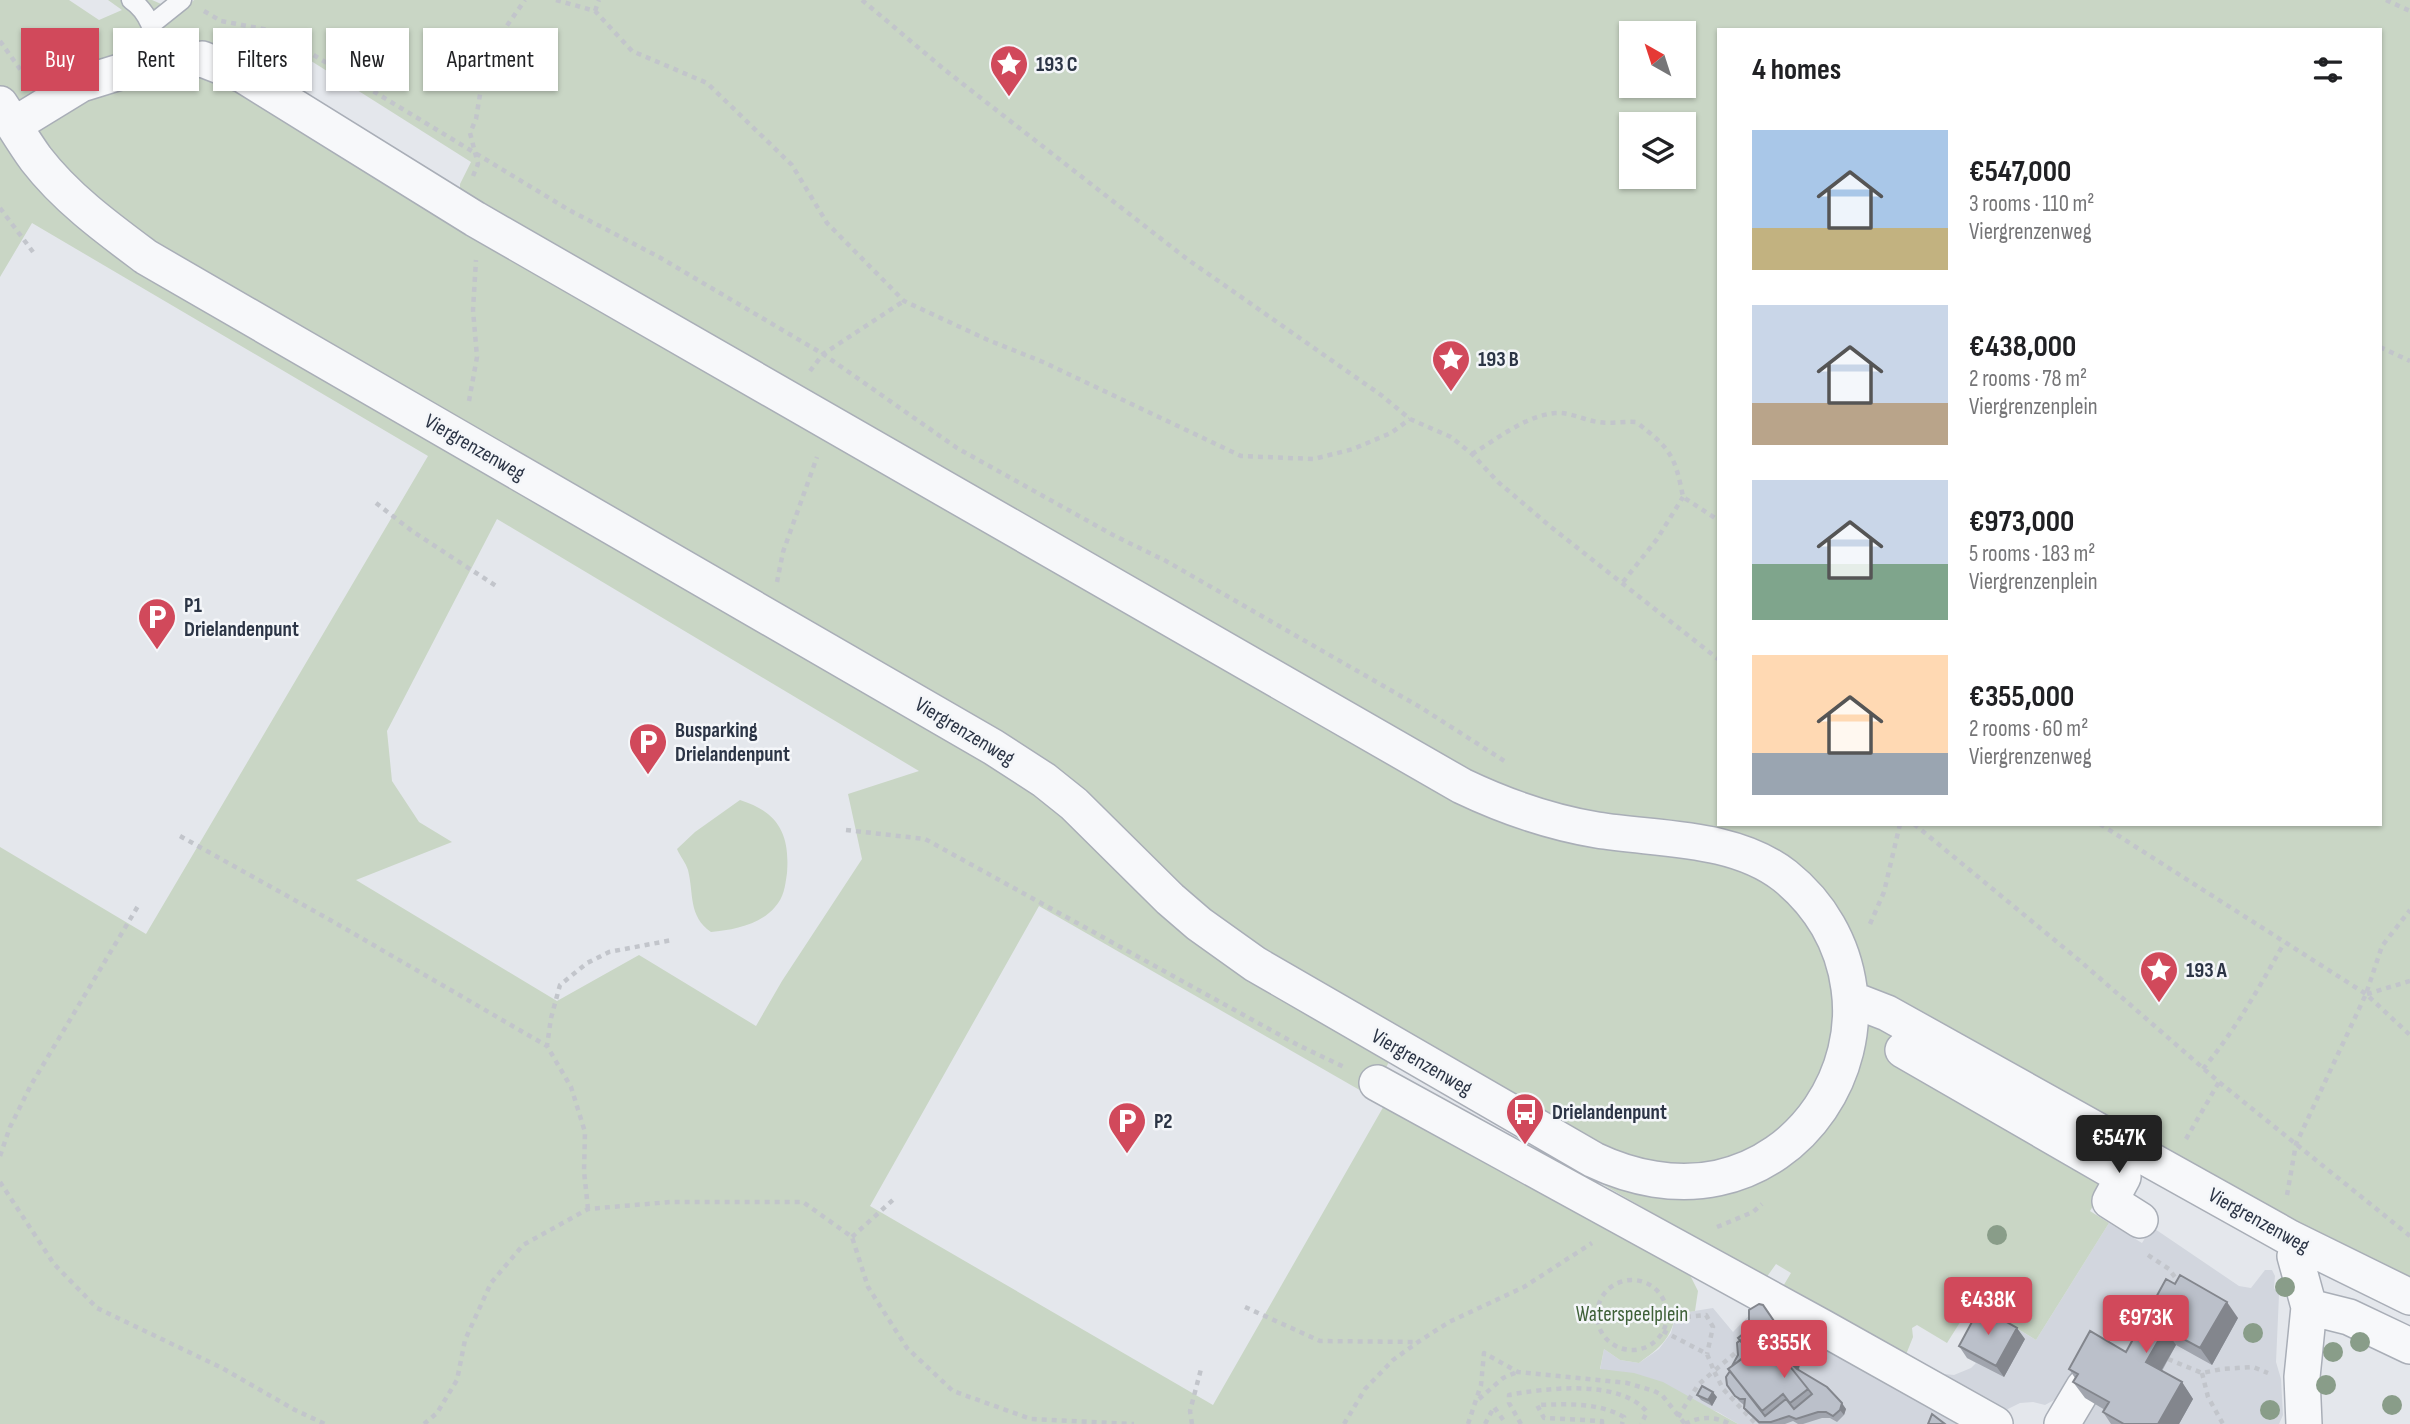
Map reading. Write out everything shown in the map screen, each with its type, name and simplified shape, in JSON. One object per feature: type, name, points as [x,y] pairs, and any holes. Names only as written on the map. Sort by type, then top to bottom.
[{"type":"street","name":"Viergrenzenweg","points":[[113,74],[7,114],[37,159],[67,193],[101,223],[146,257],[993,747],[1044,780],[1091,820],[1170,899],[1199,924],[1255,964],[1537,1129],[1616,1170],[1644,1178],[1693,1182],[1719,1178],[1749,1168],[1782,1149],[1809,1123],[1831,1091],[1850,1043],[1851,999],[1843,954],[1833,933],[1802,891],[1767,863],[1750,855],[1710,845],[1596,830],[1542,819],[1462,786],[467,214],[231,69],[199,58]]},
{"type":"street","name":"Viergrenzenweg","points":[[1851,999],[1887,1013],[2292,1247],[2410,1297]]},
{"type":"street","points":[[1903,1050],[2123,1177],[2110,1201],[2134,1227],[2166,1176]]},
{"type":"street","points":[[1377,1083],[1471,1132],[1620,1224],[1683,1241],[1784,1312],[1995,1424]]},
{"type":"street","points":[[2292,1247],[2309,1307],[2292,1378],[2304,1424]]},
{"type":"street","points":[[2309,1307],[2349,1317],[2410,1346]]},
{"type":"street","points":[[2062,1424],[2084,1387]]},
{"type":"lane","points":[[131,0],[138,5],[153,28]]},
{"type":"lane","points":[[152,24],[190,3]]},
{"type":"path","points":[[461,439],[477,357],[473,310],[476,286],[467,214],[478,164],[470,133],[476,119],[484,76],[501,34],[526,0]]},
{"type":"path","points":[[556,0],[595,11],[632,51],[707,83],[792,165],[827,222],[904,301],[1043,362],[1241,456],[1314,459],[1353,449],[1391,433],[1410,419]]},
{"type":"path","points":[[595,11],[598,0]]},
{"type":"path","points":[[862,0],[945,70],[1187,260],[1381,395],[1410,419],[1451,437],[1551,527],[1717,658]]},
{"type":"path","points":[[2386,0],[2410,11]]},
{"type":"path","points":[[190,3],[221,21],[274,31],[569,210],[659,257],[823,354],[957,448],[1113,535],[1166,561],[1420,707],[1512,766]]},
{"type":"path","points":[[0,208],[33,252]]},
{"type":"path","points":[[787,399],[823,354],[904,301]]},
{"type":"path","points":[[2382,348],[2410,361]]},
{"type":"path","points":[[1472,454],[1528,420],[1554,413],[1576,414],[1593,421],[1636,422],[1668,449],[1678,472],[1684,497],[1717,519]]},
{"type":"path","points":[[770,617],[783,552],[829,423]]},
{"type":"path","points":[[1623,582],[1657,539],[1684,497]]},
{"type":"path","points":[[376,503],[412,531],[496,586]]},
{"type":"path","points":[[1867,931],[1884,892],[1900,826]]},
{"type":"path","points":[[1916,826],[2080,961],[2203,1069],[2410,1237]]},
{"type":"path","points":[[2103,826],[2367,994],[2410,1035]]},
{"type":"path","points":[[846,830],[925,839],[1287,1038],[1377,1083]]},
{"type":"path","points":[[180,836],[332,920],[547,1046],[571,1087],[585,1132],[584,1171],[588,1209]]},
{"type":"path","points":[[0,1156],[10,1127],[31,1085],[138,906]]},
{"type":"path","points":[[2292,1247],[2287,1188],[2296,1144],[2367,994],[2382,946],[2410,910]]},
{"type":"path","points":[[547,1046],[560,985],[587,963],[609,952],[672,940]]},
{"type":"path","points":[[2203,1069],[2248,1009],[2284,943]]},
{"type":"path","points":[[2367,994],[2410,981]]},
{"type":"path","points":[[2166,1176],[2219,1082]]},
{"type":"path","points":[[0,1182],[54,1264],[97,1308],[222,1368],[325,1424]]},
{"type":"path","points":[[852,1237],[895,1198]]},
{"type":"path","points":[[425,1424],[437,1413],[457,1380],[465,1340],[491,1283],[523,1245],[588,1209],[670,1202],[803,1202],[852,1237],[867,1287],[907,1348],[953,1391],[1031,1419],[1134,1424]]},
{"type":"path","points":[[1344,1424],[1365,1389],[1394,1360],[1418,1342],[1449,1322],[1524,1287],[1620,1224]]},
{"type":"path","points":[[2134,1227],[2132,1243],[2169,1269],[2182,1287]]},
{"type":"path","points":[[1624,1281],[1640,1281],[1654,1287],[1663,1300],[1666,1319],[1663,1331],[1653,1343],[1639,1349],[1624,1350],[1610,1343],[1600,1330],[1596,1315],[1600,1300],[1610,1288],[1624,1281]]},
{"type":"path","points":[[1245,1307],[1320,1341],[1418,1342]]},
{"type":"path","points":[[1666,1319],[1706,1315],[1713,1327],[1707,1354],[1714,1371],[1723,1389],[1756,1424]]},
{"type":"path","points":[[1663,1331],[1707,1354]]},
{"type":"path","points":[[1678,1418],[1698,1385],[1741,1349]]},
{"type":"path","points":[[1468,1424],[1477,1400],[1483,1353],[1518,1372],[1640,1386],[1662,1395],[1685,1424],[1708,1417],[1730,1424]]},
{"type":"path","points":[[2168,1359],[2202,1373],[2253,1367],[2292,1378]]},
{"type":"path","points":[[1192,1424],[1190,1411],[1200,1369]]},
{"type":"path","points":[[1477,1400],[1503,1378],[1518,1372]]},
{"type":"path","points":[[2202,1373],[2207,1397],[2222,1424]]},
{"type":"path","points":[[1723,1389],[1730,1383]]},
{"type":"path","points":[[1521,1424],[1509,1403],[1509,1395],[1577,1387],[1619,1395],[1640,1403],[1647,1412],[1641,1424]]},
{"type":"path","points":[[1602,1424],[1602,1421],[1544,1418],[1537,1405],[1576,1404],[1611,1410],[1625,1417],[1622,1424]]},
{"type":"path","points":[[1485,1424],[1494,1408],[1504,1423]]},
{"type":"shaded area","points":[[2109,1223],[2142,1243],[2152,1227],[2239,1286],[2251,1288],[2265,1270],[2272,1270],[2275,1276],[2274,1288],[2279,1295],[2276,1362],[2281,1379],[2283,1415],[2279,1424],[2071,1424],[2080,1386],[2045,1405],[2020,1403],[2002,1412],[1934,1373],[1954,1375],[1976,1363],[1967,1358],[1991,1313],[2036,1340]]},
{"type":"shaded area","points":[[1760,1304],[1963,1424],[1738,1424],[1718,1412],[1600,1370],[1604,1349],[1620,1360],[1639,1363],[1659,1349],[1671,1333],[1676,1314],[1713,1308],[1733,1332]]},
{"type":"green space","name":"Waterspeelplein","points":[[0,0],[69,0],[99,20],[122,10],[108,0],[152,0],[175,10],[194,0],[2410,0],[2410,1283],[2375,1268],[1888,998],[2110,1178],[2090,1211],[2109,1223],[2036,1340],[1992,1313],[1988,1319],[1969,1308],[1947,1343],[1917,1325],[1912,1328],[1913,1337],[1905,1357],[1782,1288],[1791,1273],[1776,1264],[1766,1278],[1389,1062],[1370,1096],[1039,906],[870,1206],[1213,1405],[1385,1104],[1689,1273],[1698,1291],[1695,1311],[1676,1314],[1664,1342],[1639,1363],[1620,1360],[1604,1349],[1600,1369],[1634,1373],[1663,1382],[1738,1424],[0,1424],[0,847],[146,934],[428,456],[32,223],[0,277]],"holes":[[[213,28],[312,28],[312,62],[326,70],[326,28],[409,28],[409,91],[359,91],[471,162],[460,189],[302,91],[213,91]],[[497,519],[919,771],[848,794],[862,859],[782,981],[756,1026],[639,955],[557,1001],[356,880],[452,842],[419,822],[392,781],[387,731]]]},
{"type":"green space","points":[[740,800],[764,811],[779,826],[786,847],[785,887],[778,903],[762,918],[737,928],[711,932],[695,912],[688,870],[677,849],[695,832]]},
{"type":"building","points":[[2180,1275],[2227,1302],[2200,1348],[2165,1329],[2146,1362],[2182,1382],[2158,1424],[2124,1424],[2103,1412],[2109,1402],[2073,1382],[2078,1374],[2069,1369],[2090,1331],[2126,1352],[2166,1279],[2175,1284]]},
{"type":"building","points":[[1759,1304],[1763,1305],[1776,1324],[1787,1357],[1796,1358],[1794,1366],[1827,1387],[1842,1403],[1840,1410],[1833,1416],[1818,1412],[1796,1419],[1789,1416],[1771,1422],[1759,1422],[1744,1408],[1745,1399],[1735,1396],[1727,1385],[1726,1377],[1730,1371],[1765,1416],[1786,1399],[1794,1409],[1812,1394],[1756,1324],[1745,1333],[1749,1310]]},
{"type":"building","points":[[1980,1307],[2017,1328],[1996,1366],[1959,1346]]},
{"type":"building","points":[[1756,1324],[1808,1389],[1790,1403],[1783,1394],[1762,1411],[1728,1369],[1750,1353],[1738,1338]]},
{"type":"building","points":[[1740,1340],[1749,1353],[1732,1366],[1738,1355],[1737,1343]]},
{"type":"building","points":[[1702,1386],[1713,1392],[1708,1400],[1697,1395]]},
{"type":"building","points":[[1932,1414],[1945,1424],[1928,1424]]},
{"type":"place","name":"193 C","points":[[1009,98]]},
{"type":"place","name":"193 B","points":[[1451,393]]},
{"type":"place","name":"P1 Drielandenpunt","points":[[157,651]]},
{"type":"place","name":"Busparking Drielandenpunt","points":[[648,776]]},
{"type":"place","name":"193 A","points":[[2159,1004]]},
{"type":"place","name":"Drielandenpunt","points":[[1525,1146]]},
{"type":"place","name":"P2","points":[[1127,1155]]}]
